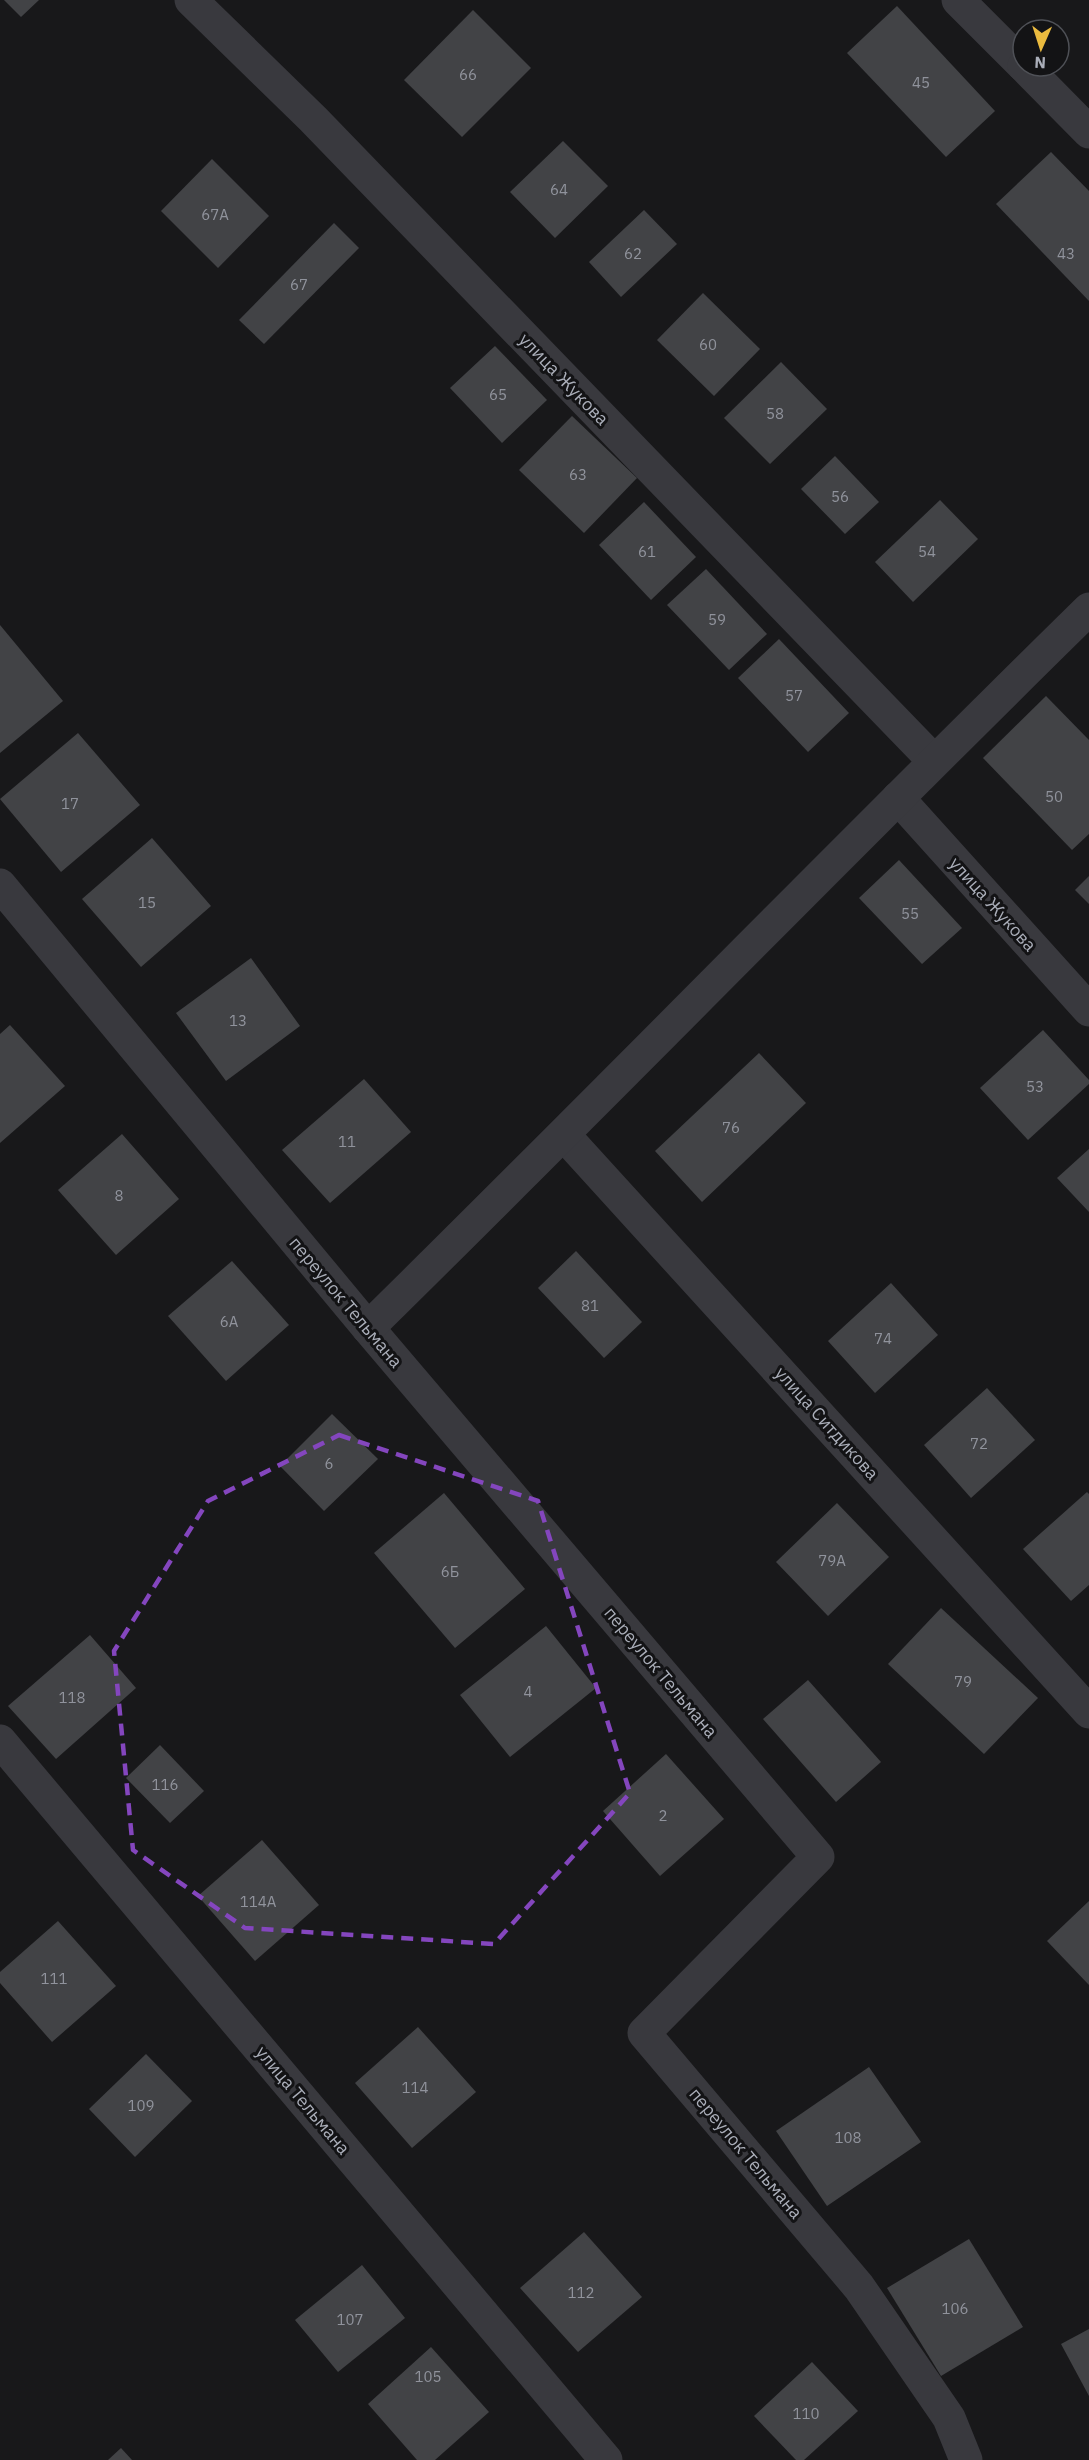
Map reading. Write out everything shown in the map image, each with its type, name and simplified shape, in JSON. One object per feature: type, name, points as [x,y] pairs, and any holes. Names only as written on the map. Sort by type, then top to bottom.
[{"type":"street","name":"улица Жукова","points":[[191,0],[321,128],[934,761]]},
{"type":"street","points":[[958,0],[1011,52]]},
{"type":"street","points":[[1037,78],[1089,132]]},
{"type":"street","points":[[368,1328],[564,1135],[934,761],[1089,609]]},
{"type":"street","name":"улица Жукова","points":[[898,798],[1089,1010]]},
{"type":"street","name":"переулок Тельмана","points":[[0,885],[368,1328],[818,1857],[644,2033],[859,2287],[949,2418],[966,2460]]},
{"type":"street","name":"улица Ситдикова","points":[[564,1135],[1089,1712]]},
{"type":"street","name":"улица Тельмана","points":[[0,1741],[606,2460]]},
{"type":"highlighted area","points":[[339,1435],[538,1501],[630,1793],[494,1944],[245,1928],[133,1850],[114,1651],[208,1501]]},
{"type":"building","points":[[4,0],[39,0],[21,17]]},
{"type":"building","points":[[897,6],[995,111],[946,157],[847,53]]},
{"type":"building","points":[[473,10],[531,68],[462,137],[404,80]]},
{"type":"building","points":[[563,141],[608,186],[555,238],[510,192]]},
{"type":"building","points":[[1051,152],[1089,191],[1089,301],[996,204]]},
{"type":"building","points":[[212,159],[269,216],[218,268],[161,211]]},
{"type":"building","points":[[644,210],[677,244],[621,297],[589,262]]},
{"type":"building","points":[[334,223],[359,248],[264,344],[239,320]]},
{"type":"building","points":[[703,293],[760,349],[714,396],[657,340]]},
{"type":"building","points":[[495,346],[547,400],[502,443],[450,388]]},
{"type":"building","points":[[781,362],[827,409],[770,464],[724,418]]},
{"type":"building","points":[[572,416],[637,478],[584,533],[519,470]]},
{"type":"building","points":[[835,456],[879,502],[845,534],[801,489]]},
{"type":"building","points":[[940,500],[978,539],[913,602],[875,562]]},
{"type":"building","points":[[644,502],[696,557],[651,600],[599,545]]},
{"type":"building","points":[[706,569],[767,634],[729,670],[667,605]]},
{"type":"building","points":[[0,625],[63,701],[0,753]]},
{"type":"building","points":[[779,639],[849,713],[808,752],[738,678]]},
{"type":"building","points":[[1046,696],[1089,740],[1089,834],[1072,850],[983,758]]},
{"type":"building","points":[[78,733],[140,805],[61,872],[0,799]]},
{"type":"building","points":[[152,838],[211,906],[141,967],[82,899]]},
{"type":"building","points":[[899,860],[962,928],[922,964],[859,898]]},
{"type":"building","points":[[1089,876],[1089,904],[1075,890]]},
{"type":"building","points":[[251,958],[300,1026],[226,1081],[176,1013]]},
{"type":"building","points":[[10,1025],[65,1086],[0,1143],[0,1034]]},
{"type":"building","points":[[1043,1030],[1089,1080],[1089,1084],[1028,1140],[980,1088]]},
{"type":"building","points":[[759,1053],[806,1103],[702,1202],[655,1151]]},
{"type":"building","points":[[364,1079],[411,1132],[330,1203],[282,1150]]},
{"type":"building","points":[[122,1134],[179,1199],[116,1255],[58,1190]]},
{"type":"building","points":[[1089,1149],[1089,1212],[1057,1178]]},
{"type":"building","points":[[576,1251],[642,1322],[604,1358],[538,1288]]},
{"type":"building","points":[[232,1261],[289,1325],[226,1381],[168,1316]]},
{"type":"building","points":[[891,1283],[938,1335],[875,1393],[828,1341]]},
{"type":"building","points":[[987,1388],[1035,1440],[971,1498],[924,1445]]},
{"type":"building","points":[[332,1414],[378,1459],[324,1511],[280,1466]]},
{"type":"building","points":[[1087,1492],[1089,1494],[1089,1585],[1071,1601],[1023,1549]]},
{"type":"building","points":[[444,1493],[525,1589],[455,1648],[374,1553]]},
{"type":"building","points":[[837,1503],[889,1557],[828,1616],[776,1562]]},
{"type":"building","points":[[941,1608],[1038,1698],[984,1754],[888,1664]]},
{"type":"building","points":[[546,1626],[596,1688],[510,1757],[460,1695]]},
{"type":"building","points":[[90,1635],[136,1688],[56,1759],[8,1706]]},
{"type":"building","points":[[808,1680],[881,1762],[836,1802],[763,1719]]},
{"type":"building","points":[[160,1745],[204,1791],[170,1823],[126,1778]]},
{"type":"building","points":[[666,1754],[724,1819],[660,1876],[603,1811]]},
{"type":"building","points":[[262,1840],[319,1905],[255,1961],[198,1896]]},
{"type":"building","points":[[1089,1901],[1089,1985],[1047,1941]]},
{"type":"building","points":[[58,1921],[116,1986],[52,2042],[0,1983],[0,1972]]},
{"type":"building","points":[[418,2027],[476,2092],[412,2148],[355,2083]]},
{"type":"building","points":[[146,2054],[192,2101],[135,2157],[89,2109]]},
{"type":"building","points":[[869,2067],[921,2142],[827,2206],[776,2131]]},
{"type":"building","points":[[584,2232],[642,2297],[578,2352],[520,2288]]},
{"type":"building","points":[[969,2239],[1023,2327],[941,2376],[887,2288]]},
{"type":"building","points":[[362,2265],[405,2318],[338,2372],[295,2320]]},
{"type":"building","points":[[1089,2329],[1089,2396],[1061,2344]]},
{"type":"building","points":[[431,2347],[489,2412],[435,2460],[417,2460],[368,2404]]},
{"type":"building","points":[[812,2362],[858,2411],[804,2460],[796,2460],[754,2416]]},
{"type":"building","points":[[121,2448],[132,2460],[108,2460]]}]
